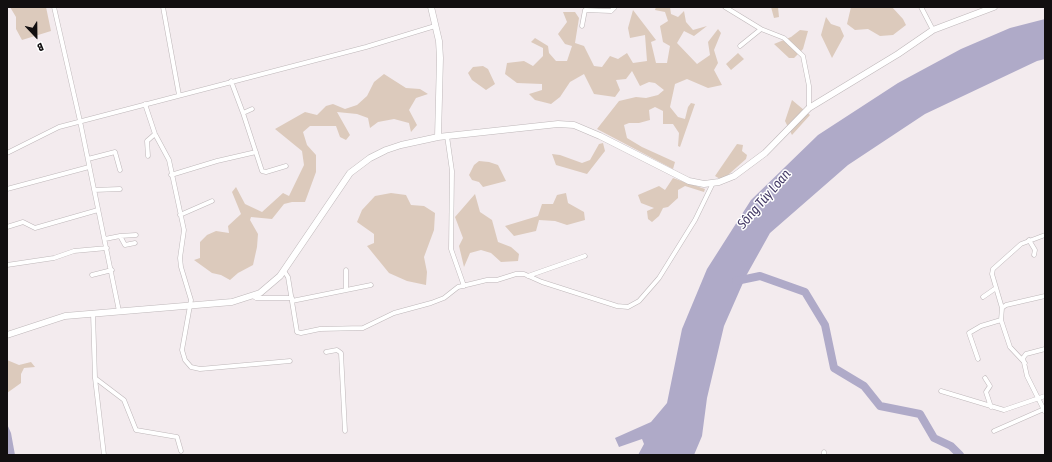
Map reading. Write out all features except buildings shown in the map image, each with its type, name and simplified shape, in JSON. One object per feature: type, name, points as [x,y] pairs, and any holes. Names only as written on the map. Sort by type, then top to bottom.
[{"type":"street","points":[[54,7],[80,121],[120,311]]},
{"type":"street","points":[[163,7],[179,95]]},
{"type":"street","points":[[431,7],[439,41],[440,58],[438,137]]},
{"type":"street","points":[[582,26],[584,10],[596,8],[611,11],[615,7]]},
{"type":"street","points":[[725,7],[761,29],[784,38],[803,56],[809,86],[809,108]]},
{"type":"street","points":[[921,7],[932,30]]},
{"type":"street","points":[[7,335],[65,316],[232,302],[252,296],[270,287],[284,271],[350,173],[370,158],[386,150],[401,145],[438,137],[558,124],[574,125],[600,136],[689,181],[704,184],[713,183],[734,176],[765,153],[809,108],[898,54],[932,30],[994,7]]},
{"type":"street","points":[[7,153],[59,126],[382,42],[435,26]]},
{"type":"street","points":[[740,46],[761,29]]},
{"type":"street","points":[[231,81],[263,172],[286,166]]},
{"type":"street","points":[[145,104],[155,134],[169,160],[184,230],[180,258],[181,267],[190,296],[182,350],[185,360],[191,367],[200,369],[290,361]]},
{"type":"street","points":[[243,113],[252,108]]},
{"type":"street","points":[[148,156],[147,141],[155,134]]},
{"type":"street","points":[[447,136],[452,171],[451,249],[464,286]]},
{"type":"street","points":[[88,160],[116,152],[120,170]]},
{"type":"street","points":[[172,175],[217,161],[256,152]]},
{"type":"street","points":[[7,189],[89,167]]},
{"type":"street","points":[[284,271],[288,277],[298,333],[320,329],[356,329],[370,325],[394,313],[431,303],[464,286],[487,280],[497,280],[516,274],[528,276],[542,282],[617,306],[628,307],[644,295],[664,270],[695,220],[713,183]]},
{"type":"street","points":[[94,190],[120,189]]},
{"type":"street","points":[[180,215],[212,201]]},
{"type":"street","points":[[7,227],[23,222],[35,228],[98,210]]},
{"type":"street","points":[[105,239],[136,235]]},
{"type":"street","points":[[1025,363],[1012,351],[1001,320],[1002,308],[992,274],[993,269],[1021,244],[1045,235]]},
{"type":"street","points":[[120,236],[125,245],[135,243]]},
{"type":"street","points":[[1029,240],[1035,250],[1034,255]]},
{"type":"street","points":[[7,264],[54,258],[74,251],[107,248]]},
{"type":"street","points":[[528,276],[585,256]]},
{"type":"street","points":[[92,275],[112,270]]},
{"type":"street","points":[[346,270],[346,289]]},
{"type":"street","points":[[252,296],[256,298],[292,299],[371,285]]},
{"type":"street","points":[[983,298],[996,288]]},
{"type":"street","points":[[1002,308],[1045,296]]},
{"type":"street","points":[[93,313],[95,378],[104,455]]},
{"type":"street","points":[[978,359],[970,333],[981,326],[1001,320]]},
{"type":"street","points":[[994,431],[1044,411],[1027,376],[1023,358],[1026,354],[1045,349]]},
{"type":"street","points":[[326,352],[339,351],[341,354],[345,431]]},
{"type":"street","points":[[95,378],[124,400],[136,430],[177,437],[181,451]]},
{"type":"street","points":[[985,378],[990,386],[986,392],[992,407]]},
{"type":"street","points":[[941,391],[1004,410],[1045,396]]},
{"type":"shaded area","points":[[10,7],[46,7],[51,31],[22,40],[16,29],[16,17]]},
{"type":"shaded area","points":[[656,7],[670,7],[671,14],[678,17],[684,11],[686,22],[693,30],[707,26],[694,36],[684,31],[677,43],[697,64],[710,55],[708,42],[718,29],[721,33],[714,50],[718,63],[714,70],[722,85],[708,88],[687,79],[675,84],[670,107],[678,117],[685,119],[688,107],[691,103],[695,104],[680,147],[678,146],[679,133],[673,124],[663,124],[663,111],[655,107],[649,110],[650,120],[624,125],[627,138],[642,147],[675,162],[673,169],[597,129],[619,101],[636,97],[646,98],[658,95],[664,90],[655,83],[649,82],[640,86],[632,71],[626,79],[616,80],[620,90],[615,97],[594,94],[584,74],[570,82],[560,97],[551,104],[535,100],[529,94],[542,90],[542,84],[517,83],[505,74],[507,63],[524,61],[533,66],[543,56],[543,48],[531,42],[535,38],[548,46],[549,53],[556,61],[567,61],[572,46],[565,44],[558,34],[567,22],[563,12],[575,12],[579,18],[575,43],[584,46],[594,66],[602,67],[610,56],[618,59],[627,53],[633,63],[647,61],[645,35],[630,38],[628,28],[633,10],[656,40],[651,42],[656,63],[667,63],[670,46],[663,42],[660,26],[668,21],[665,12],[655,10]]},
{"type":"shaded area","points":[[771,7],[778,7],[779,17],[774,18]]},
{"type":"shaded area","points":[[851,7],[892,7],[903,19],[906,25],[893,35],[880,36],[868,29],[855,30],[847,24]]},
{"type":"shaded area","points":[[826,17],[831,24],[840,27],[844,36],[832,58],[821,35]]},
{"type":"shaded area","points":[[800,30],[808,31],[803,49],[794,58],[789,58],[774,44],[791,37]]},
{"type":"shaded area","points":[[738,53],[744,59],[731,70],[726,64]]},
{"type":"shaded area","points":[[483,66],[488,69],[495,84],[486,90],[472,80],[468,73],[473,67]]},
{"type":"shaded area","points":[[384,74],[406,88],[420,89],[428,94],[416,98],[409,110],[417,125],[411,132],[409,123],[394,119],[378,122],[370,128],[368,118],[357,114],[337,112],[350,135],[346,140],[340,137],[336,126],[310,126],[303,132],[307,145],[316,155],[316,172],[305,202],[292,202],[284,204],[272,219],[251,217],[250,220],[258,234],[253,265],[238,273],[230,280],[221,275],[212,273],[194,260],[200,258],[200,242],[207,235],[216,231],[229,233],[228,226],[241,214],[232,192],[236,187],[245,204],[262,212],[283,193],[289,196],[304,165],[302,151],[275,129],[305,112],[317,115],[326,106],[333,104],[345,109],[357,105],[367,96],[374,82]]},
{"type":"shaded area","points":[[792,100],[810,115],[792,135],[785,121]]},
{"type":"shaded area","points":[[603,143],[605,151],[587,174],[556,165],[552,154],[560,155],[582,163],[590,160],[599,144]]},
{"type":"shaded area","points":[[737,144],[743,145],[742,151],[747,155],[746,159],[728,175],[720,179],[715,176]]},
{"type":"shaded area","points":[[479,161],[498,165],[506,181],[483,187],[479,182],[472,180],[469,175],[474,165]]},
{"type":"shaded area","points":[[673,178],[705,189],[704,192],[685,186],[678,190],[678,198],[668,207],[663,208],[659,216],[652,222],[648,219],[647,211],[654,208],[641,203],[638,195],[659,186],[665,190]]},
{"type":"shaded area","points":[[391,193],[406,195],[411,205],[424,206],[435,213],[434,230],[424,257],[427,272],[426,285],[407,281],[389,273],[367,246],[374,243],[374,234],[357,222],[362,210],[375,196]]},
{"type":"shaded area","points":[[566,193],[568,203],[584,212],[585,220],[567,225],[555,221],[539,220],[536,231],[514,236],[505,226],[538,216],[542,204],[553,204],[557,195]]},
{"type":"shaded area","points":[[475,194],[480,212],[492,220],[498,242],[511,247],[519,254],[518,261],[501,262],[491,253],[481,250],[470,253],[464,267],[459,246],[463,238],[455,217]]},
{"type":"shaded area","points":[[7,360],[19,365],[31,362],[35,367],[24,368],[21,374],[21,383],[7,393]]},
{"type":"water","name":"Sông Túy Loan","points":[[1045,19],[1045,59],[1037,61],[925,114],[848,165],[770,233],[746,276],[724,326],[707,398],[702,436],[694,455],[638,455],[644,444],[642,439],[619,447],[615,438],[651,422],[667,403],[682,329],[707,269],[751,200],[818,135],[898,83],[961,49],[1010,28]]},
{"type":"water","points":[[7,424],[11,433],[15,455],[7,455]]},
{"type":"waterway","points":[[736,281],[760,276],[805,292],[825,325],[834,368],[864,386],[880,406],[920,414],[934,438],[951,446],[960,455]]}]
